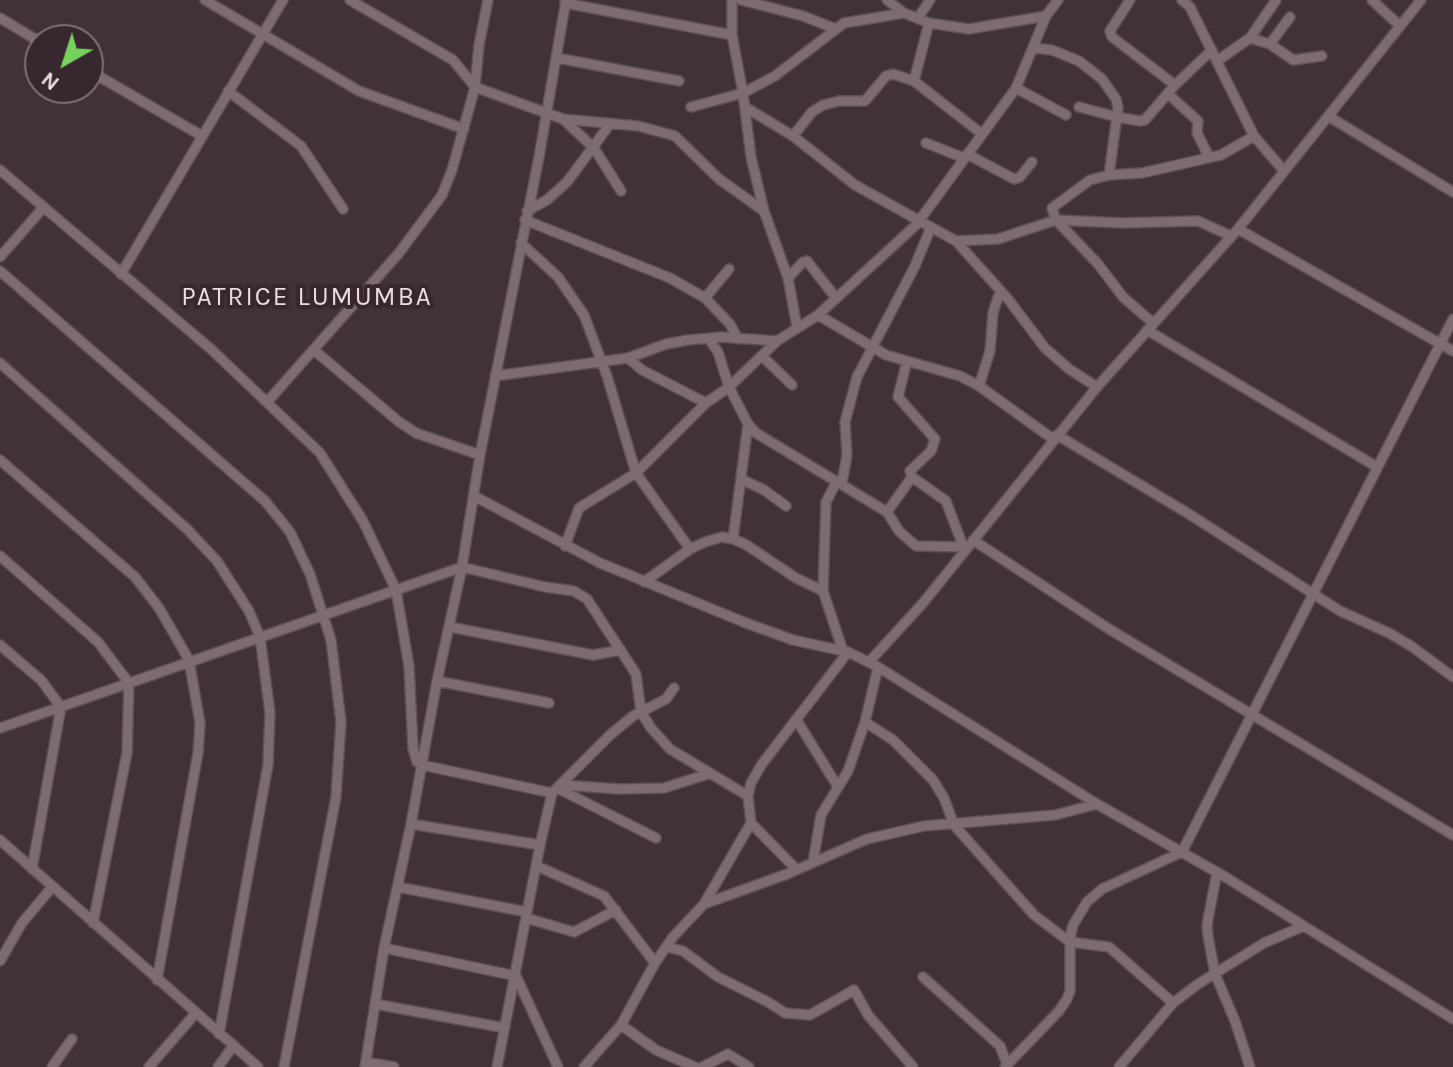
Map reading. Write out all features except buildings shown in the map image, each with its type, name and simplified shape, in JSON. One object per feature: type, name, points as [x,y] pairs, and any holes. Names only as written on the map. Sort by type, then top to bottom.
[{"type":"street","points":[[205,0],[359,91],[464,129]]},
{"type":"street","points":[[121,274],[283,0]]},
{"type":"street","points":[[350,0],[453,60],[475,87],[563,119],[638,126],[675,136],[719,179],[764,211]]},
{"type":"street","points":[[268,401],[315,351],[425,220],[442,195],[475,87],[488,0]]},
{"type":"street","points":[[732,0],[732,35],[751,157],[764,211],[788,278],[797,327]]},
{"type":"street","points":[[741,0],[803,16],[836,29]]},
{"type":"street","points":[[887,0],[904,13],[929,23],[969,29],[1046,16]]},
{"type":"street","points":[[918,18],[930,0]]},
{"type":"street","points":[[565,546],[579,508],[636,473],[706,403],[729,387],[777,341],[818,315],[916,225],[1016,88],[1046,16],[1058,0]]},
{"type":"street","points":[[1130,0],[1110,31],[1112,37],[1175,85]]},
{"type":"street","points":[[1182,0],[1190,7],[1254,136],[1284,171]]},
{"type":"street","points":[[1217,61],[1250,38],[1276,0]]},
{"type":"street","points":[[1372,0],[1400,26]]},
{"type":"street","points":[[813,862],[821,815],[848,771],[865,722],[874,665],[1055,437],[1234,233],[1421,0]]},
{"type":"street","points":[[394,1067],[366,1064],[384,948],[462,567],[480,455],[566,2],[732,35]]},
{"type":"street","points":[[691,107],[743,93],[775,76],[836,29],[850,22],[904,13]]},
{"type":"street","points":[[1270,44],[1290,17]]},
{"type":"street","points":[[0,18],[24,32]]},
{"type":"street","points":[[914,81],[929,23]]},
{"type":"street","points":[[1250,38],[1270,44],[1293,60],[1322,56]]},
{"type":"street","points":[[1034,48],[1052,50],[1079,61],[1102,79],[1116,99],[1117,117],[1109,175]]},
{"type":"street","points":[[1079,107],[1117,117],[1145,120],[1175,85],[1212,50]]},
{"type":"street","points":[[557,58],[679,81]]},
{"type":"street","points":[[453,60],[478,60]]},
{"type":"street","points":[[793,136],[812,112],[823,105],[839,101],[865,101],[886,76],[893,74],[914,81],[982,134]]},
{"type":"street","points":[[104,79],[202,136]]},
{"type":"street","points":[[1016,88],[1066,115]]},
{"type":"street","points":[[228,91],[301,146],[343,209]]},
{"type":"street","points":[[1168,94],[1198,121],[1197,133],[1209,157]]},
{"type":"street","points":[[745,107],[793,136],[855,185],[956,241],[1045,348],[1069,369],[1097,387]]},
{"type":"street","points":[[1328,116],[1453,192]]},
{"type":"street","points":[[563,119],[594,148],[621,191]]},
{"type":"street","points":[[526,216],[567,182],[610,124]]},
{"type":"street","points":[[1254,136],[1228,152],[1142,173],[1109,175],[1090,180],[1054,205],[1053,212],[1056,220],[1098,264],[1150,327],[1377,467]]},
{"type":"street","points":[[926,143],[966,156],[1014,179],[1020,177],[1032,162]]},
{"type":"street","points":[[0,170],[212,350],[320,453],[363,521],[396,590],[409,666],[413,748],[417,762],[557,789],[664,788],[708,774]]},
{"type":"street","points":[[0,257],[43,208]]},
{"type":"street","points":[[526,216],[670,278],[705,298],[730,324],[738,339]]},
{"type":"street","points":[[956,241],[998,239],[1056,220],[1123,223],[1198,221],[1234,233],[1453,351]]},
{"type":"street","points":[[846,651],[823,591],[826,502],[839,482],[847,455],[845,422],[857,377],[915,266],[931,227]]},
{"type":"street","points":[[521,243],[558,277],[572,295],[602,361],[636,473],[690,549]]},
{"type":"street","points":[[788,278],[807,261],[836,298]]},
{"type":"street","points":[[705,298],[729,269]]},
{"type":"street","points":[[0,271],[265,501],[290,532],[310,574],[331,640],[341,722],[336,797],[284,1067]]},
{"type":"street","points":[[979,386],[990,351],[993,313],[998,297],[1003,294]]},
{"type":"street","points":[[818,315],[886,355],[948,371],[979,386],[1055,437],[1340,611],[1411,646],[1453,677]]},
{"type":"street","points":[[923,977],[1000,1046],[1006,1065],[1059,1011],[1070,991],[1070,942],[1073,925],[1080,912],[1102,889],[1182,852],[1453,319]]},
{"type":"street","points":[[495,376],[628,358],[666,344],[708,338],[777,341]]},
{"type":"street","points":[[708,338],[718,352],[729,387],[756,433],[887,512],[899,531],[916,546],[968,544]]},
{"type":"street","points":[[315,351],[416,433],[480,455]]},
{"type":"street","points":[[762,356],[792,385]]},
{"type":"street","points":[[628,358],[642,370],[706,403]]},
{"type":"street","points":[[907,361],[898,397],[935,439],[931,451],[910,471],[912,477],[946,501],[968,544],[1453,835]]},
{"type":"street","points":[[0,363],[207,550],[249,611],[260,637],[270,713],[268,765],[219,1034]]},
{"type":"street","points":[[733,539],[748,424]]},
{"type":"street","points":[[0,460],[135,577],[159,608],[189,660],[200,723],[198,753],[157,980]]},
{"type":"street","points":[[887,512],[912,477]]},
{"type":"street","points":[[741,479],[764,490],[786,506]]},
{"type":"street","points":[[474,496],[565,546],[644,582],[793,640],[846,651],[874,665],[1453,1019]]},
{"type":"street","points":[[644,582],[690,549],[713,539],[733,539],[823,591]]},
{"type":"street","points":[[0,556],[98,642],[129,683],[127,753],[93,923]]},
{"type":"street","points":[[0,728],[462,567],[580,593],[621,650],[638,680],[641,712],[670,749],[748,796]]},
{"type":"street","points":[[450,627],[593,655],[621,650]]},
{"type":"street","points":[[0,645],[41,680],[61,707],[32,869]]},
{"type":"street","points":[[588,1066],[621,1025],[655,963],[704,904],[751,823],[748,796],[751,783],[846,651]]},
{"type":"street","points":[[437,681],[549,703]]},
{"type":"street","points":[[497,1067],[540,845],[557,789],[610,735],[641,712],[666,699],[674,688]]},
{"type":"street","points":[[796,719],[838,787]]},
{"type":"street","points":[[865,722],[893,740],[933,780],[954,825],[1034,915],[1070,942],[1109,947],[1173,1003]]},
{"type":"street","points":[[557,789],[656,838]]},
{"type":"street","points":[[704,904],[867,839],[924,826],[1055,815],[1097,804]]},
{"type":"street","points":[[751,823],[796,869]]},
{"type":"street","points":[[411,824],[540,845]]},
{"type":"street","points":[[0,840],[258,1067]]},
{"type":"street","points":[[537,866],[604,896],[655,963]]},
{"type":"street","points":[[1217,872],[1207,925],[1215,974],[1250,1067]]},
{"type":"street","points":[[0,961],[22,923],[52,887]]},
{"type":"street","points":[[398,887],[526,915],[574,932],[616,910]]},
{"type":"street","points":[[1119,1067],[1173,1003],[1264,943],[1304,926]]},
{"type":"street","points":[[667,947],[683,951],[718,977],[785,1013],[810,1015],[854,990],[868,1015],[913,1067]]},
{"type":"street","points":[[384,948],[516,976]]},
{"type":"street","points":[[516,976],[558,1067]]},
{"type":"street","points":[[375,1004],[505,1028]]},
{"type":"street","points":[[149,1067],[195,1014]]},
{"type":"street","points":[[621,1025],[656,1050],[695,1067]]},
{"type":"street","points":[[52,1067],[72,1039]]},
{"type":"street","points":[[218,1067],[233,1046]]},
{"type":"street","points":[[702,1067],[728,1054],[749,1067]]},
{"type":"district","name":"PATRICE LUMUMBA","points":[[307,298]]}]
